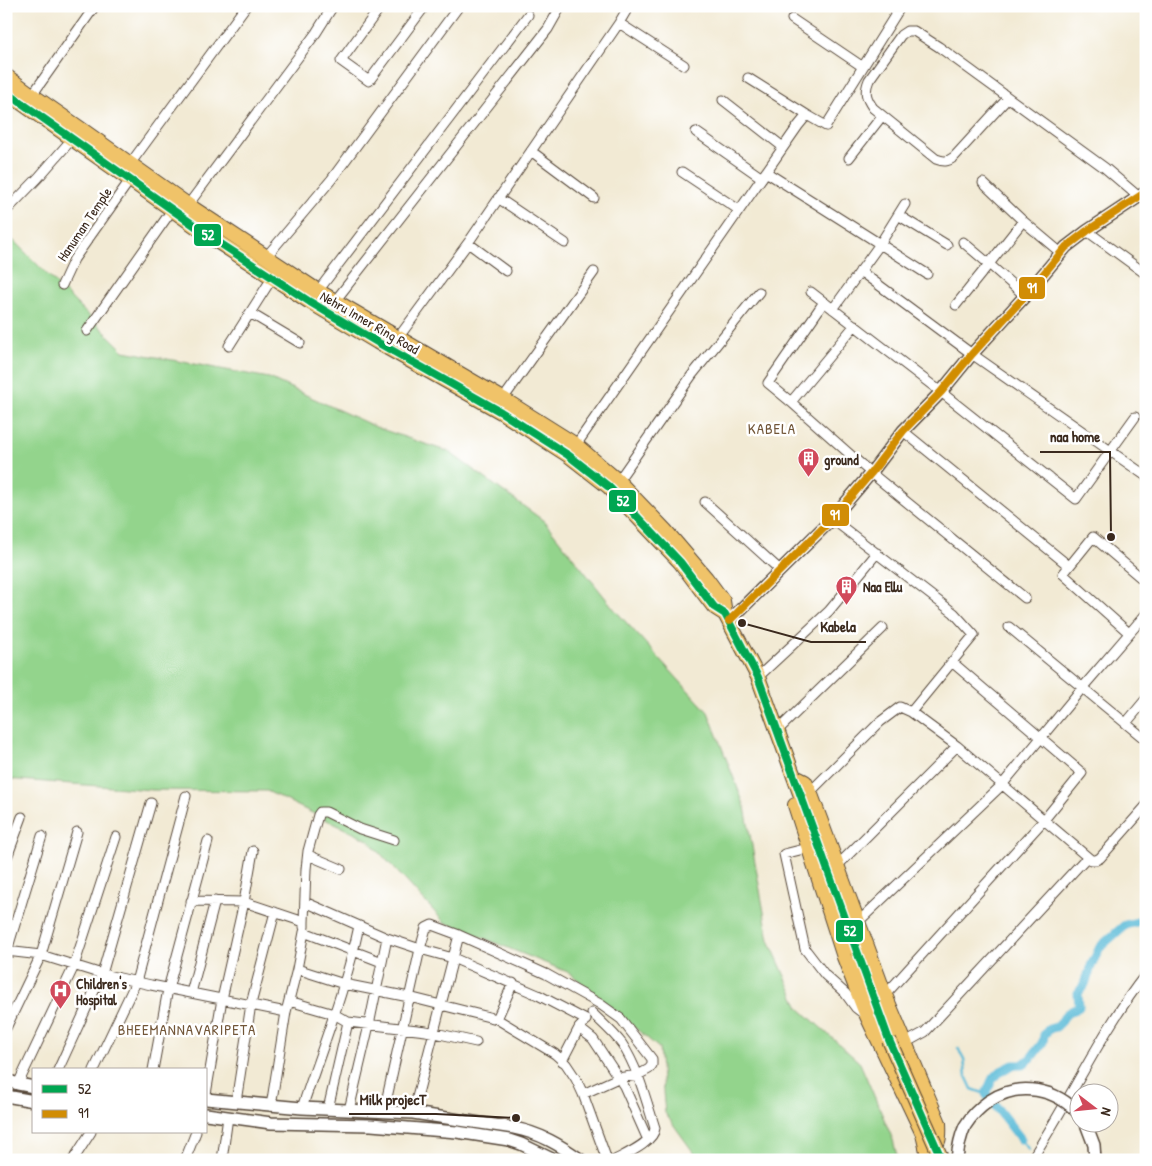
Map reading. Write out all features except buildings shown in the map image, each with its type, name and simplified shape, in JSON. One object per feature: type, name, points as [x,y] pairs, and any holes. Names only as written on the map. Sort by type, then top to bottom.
[{"type":"main road","name":"Nehru Inner Ring Road","points":[[6,76],[28,100],[72,139],[215,240],[335,301],[503,400],[576,445],[618,481],[665,530],[723,601],[727,618],[758,677],[794,776]]},
{"type":"main road","name":"Nehru Inner Ring Road","points":[[6,92],[28,100],[130,164],[266,257],[276,271],[310,302],[501,412],[568,455],[608,487],[625,504],[680,562],[714,606],[727,618]]},
{"type":"main road","points":[[794,776],[806,782],[805,792],[889,1040],[933,1159],[867,1016],[844,957],[789,787],[794,776]]},
{"type":"main road","points":[[805,792],[837,866],[885,995],[939,1123],[940,1137],[933,1159]]},
{"type":"street","points":[[28,100],[95,6]]},
{"type":"street","points":[[130,164],[246,6]]},
{"type":"street","points":[[188,205],[316,33],[333,6]]},
{"type":"street","points":[[381,6],[341,60],[369,81],[425,6]]},
{"type":"street","points":[[266,257],[331,180],[459,6]]},
{"type":"street","points":[[335,301],[548,29],[561,6]]},
{"type":"street","points":[[398,338],[468,243],[629,6]]},
{"type":"street","points":[[748,78],[826,126],[901,6]]},
{"type":"street","points":[[318,292],[528,15]]},
{"type":"street","points":[[792,19],[863,67]]},
{"type":"street","points":[[619,23],[684,65]]},
{"type":"street","points":[[727,618],[832,519],[903,431],[941,392],[1061,252],[1087,231],[1142,194],[939,47],[914,31],[911,30],[902,35],[869,80],[865,94],[873,108],[882,116],[936,159],[943,162],[954,157],[1008,98]]},
{"type":"street","points":[[723,100],[783,147]]},
{"type":"street","points":[[576,445],[807,115]]},
{"type":"street","points":[[849,158],[882,116]]},
{"type":"street","points":[[696,132],[927,274]]},
{"type":"street","points":[[6,211],[72,139]]},
{"type":"street","points":[[531,151],[594,198]]},
{"type":"street","points":[[682,172],[739,210]]},
{"type":"street","name":"Hanuman Temple","points":[[62,285],[74,259],[130,180]]},
{"type":"street","points":[[983,183],[1023,221],[1061,252]]},
{"type":"street","points":[[498,198],[565,243]]},
{"type":"street","points":[[833,308],[880,244],[905,204]]},
{"type":"street","points":[[87,331],[172,210]]},
{"type":"street","points":[[898,215],[947,245]]},
{"type":"street","points":[[956,304],[1023,221]]},
{"type":"street","points":[[1087,231],[1146,274]]},
{"type":"street","points":[[963,242],[1025,296]]},
{"type":"street","points":[[468,243],[506,271]]},
{"type":"street","points":[[229,346],[276,271]]},
{"type":"street","points":[[860,271],[972,354],[1146,476]]},
{"type":"street","points":[[503,400],[594,272]]},
{"type":"street","points":[[618,481],[692,375],[759,292]]},
{"type":"street","points":[[811,292],[1076,499],[1136,417]]},
{"type":"street","points":[[824,302],[768,383],[871,473],[1024,598]]},
{"type":"street","points":[[250,312],[300,343]]},
{"type":"street","points":[[791,402],[854,325]]},
{"type":"street","points":[[903,431],[1069,566]]},
{"type":"street","points":[[704,502],[780,570]]},
{"type":"street","points":[[832,519],[954,613],[974,635],[911,712]]},
{"type":"street","points":[[1129,633],[1063,574],[1093,536],[1146,582]]},
{"type":"street","points":[[758,677],[829,611],[877,554]]},
{"type":"street","points":[[858,922],[1002,785],[1146,614]]},
{"type":"street","points":[[1009,627],[1146,740]]},
{"type":"street","points":[[777,731],[883,628]]},
{"type":"street","points":[[885,995],[1044,820],[1082,772],[952,662]]},
{"type":"street","points":[[1126,723],[1146,699]]},
{"type":"street","points":[[805,792],[880,722],[900,707],[911,712],[957,746],[1091,860],[1100,858],[1146,806]]},
{"type":"street","points":[[837,866],[957,746]]},
{"type":"street","points":[[95,1068],[136,982],[186,796]]},
{"type":"street","points":[[59,1068],[102,974],[151,803]]},
{"type":"street","points":[[271,1106],[288,1001],[297,969],[304,932],[304,902],[308,855],[318,815],[323,811],[360,829],[394,840]]},
{"type":"street","points":[[6,860],[22,817]]},
{"type":"street","points":[[6,1028],[41,955],[77,832]]},
{"type":"street","points":[[42,836],[7,952],[41,955],[102,974],[136,982],[286,1012]]},
{"type":"street","points":[[18,1084],[74,966],[116,837]]},
{"type":"street","points":[[153,1068],[168,989],[208,841]]},
{"type":"street","points":[[808,848],[784,854],[805,949],[825,975],[845,993],[856,1008],[867,1016]]},
{"type":"street","points":[[208,1082],[222,999],[244,902],[253,851]]},
{"type":"street","points":[[308,855],[341,869]]},
{"type":"street","points":[[905,1043],[925,1032],[1087,857]]},
{"type":"street","points":[[191,901],[244,902],[304,922]]},
{"type":"street","points":[[190,992],[215,902]]},
{"type":"street","points":[[304,902],[387,938],[420,950],[453,958],[513,983],[589,1017],[616,1036],[623,1045],[638,1075],[655,1128],[648,1140],[615,1160]]},
{"type":"street","points":[[236,1102],[251,1004],[275,912]]},
{"type":"street","points":[[384,1111],[420,950],[426,928],[432,925],[546,974],[600,1004],[621,1019],[652,1059],[652,1065],[649,1069],[638,1075],[618,1078],[583,1094]]},
{"type":"street","points":[[302,1108],[344,984],[354,952],[359,926]]},
{"type":"street","points":[[304,932],[382,962]]},
{"type":"street","points":[[413,1113],[459,936]]},
{"type":"street","points":[[348,1110],[369,1025],[387,938]]},
{"type":"street","points":[[297,969],[344,984],[408,997],[497,1019],[555,1054],[566,1064],[576,1079],[607,1160]]},
{"type":"street","points":[[1031,1160],[1103,1038],[1137,984],[1146,974]]},
{"type":"street","points":[[497,1019],[513,983]]},
{"type":"street","points":[[288,1001],[334,1014],[348,1022],[433,1032],[476,1042]]},
{"type":"street","points":[[562,1061],[579,1028],[600,1004]]},
{"type":"street","points":[[328,1109],[348,1022]]},
{"type":"street","points":[[579,1028],[592,1038],[624,1086],[648,1140]]},
{"type":"street","points":[[6,1080],[32,1087]]},
{"type":"street","points":[[957,1160],[960,1140],[966,1125],[974,1113],[996,1097],[1007,1092],[1027,1090],[1052,1094],[1070,1105]]},
{"type":"street","points":[[208,1099],[271,1106],[413,1113],[528,1130],[565,1148],[581,1160]]},
{"type":"street","points":[[8,1100],[32,1101]]},
{"type":"street","points":[[208,1114],[271,1123],[371,1124],[457,1132],[509,1140],[554,1160]]},
{"type":"street","points":[[220,1158],[228,1117]]},
{"type":"street","points":[[73,1160],[90,1134]]},
{"type":"street","points":[[185,1160],[195,1134]]},
{"type":"street","points":[[1090,1134],[1094,1144],[1095,1160]]},
{"type":"green space","points":[[6,233],[124,351],[269,378],[378,428],[449,452],[544,521],[615,610],[708,712],[745,807],[769,940],[799,1008],[860,1063],[893,1140],[898,1160],[699,1160],[665,1113],[659,1048],[570,973],[444,922],[368,840],[267,791],[152,790],[6,779]]},
{"type":"waterway","points":[[1021,1139],[986,1094],[992,1080],[1001,1071],[1013,1065],[1022,1065],[1031,1058],[1043,1042],[1044,1035],[1049,1029],[1056,1027],[1066,1014],[1079,1007],[1078,993],[1085,984],[1100,947],[1125,925],[1146,919]]},
{"type":"waterway","points":[[958,1048],[964,1059],[966,1076],[972,1089],[986,1094]]},
{"type":"waterway","points":[[1021,1139],[1029,1150]]},
{"type":"transit line","name":"52","points":[[6,92],[215,240],[310,302],[501,412],[568,455],[609,487],[680,562],[714,607],[725,614],[758,677],[889,1040],[942,1160]]},
{"type":"transit line","name":"91","points":[[729,621],[832,519],[903,431],[941,392],[1066,247],[1146,192]]},
{"type":"place","name":"ground","points":[[808,478]]},
{"type":"place","name":"naa home","points":[[1111,537]]},
{"type":"place","name":"Naa Ellu","points":[[847,605]]},
{"type":"place","name":"Kabela","points":[[742,623]]},
{"type":"place","name":"Children's Hospital","points":[[60,1010]]},
{"type":"place","name":"Milk projecT","points":[[516,1118]]},
{"type":"district","name":"KABELA","points":[[772,428]]},
{"type":"district","name":"BHEEMANNAVARIPETA","points":[[187,1029]]}]
